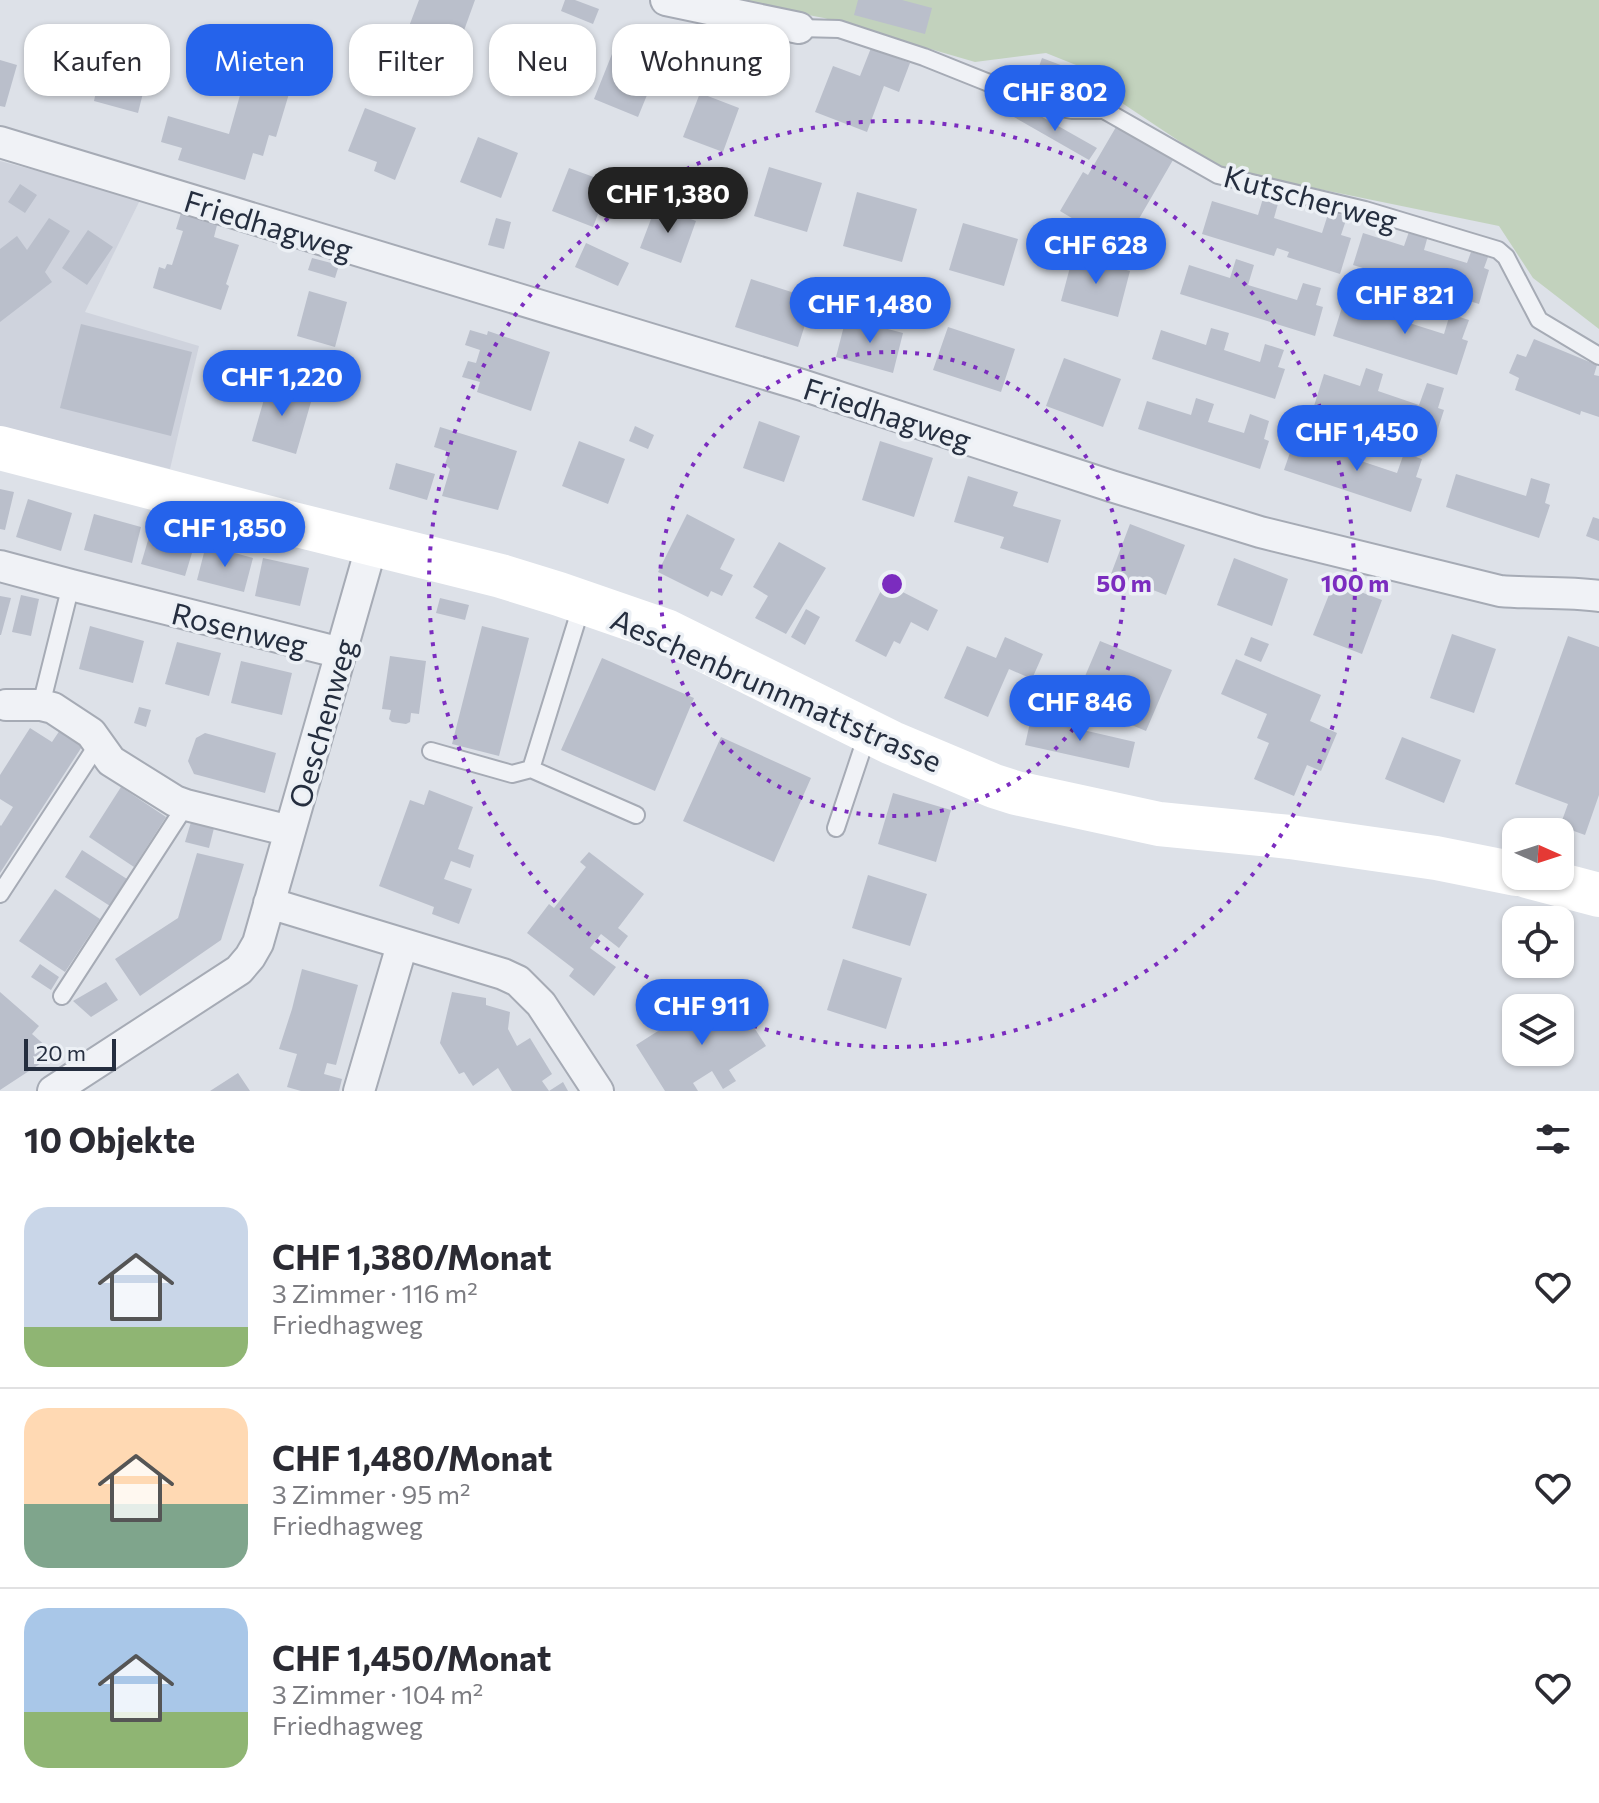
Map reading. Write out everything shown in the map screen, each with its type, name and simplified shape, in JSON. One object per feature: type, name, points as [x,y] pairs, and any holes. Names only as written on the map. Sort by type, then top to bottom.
[{"type":"street","name":"Kutscherweg","points":[[666,0],[799,28]]},
{"type":"street","name":"Friedhagweg","points":[[0,142],[816,390],[1260,532],[1500,591],[1599,596]]},
{"type":"street","name":"Aeschenbrunnmattstrasse","points":[[0,448],[501,576],[583,602],[666,631],[868,731],[994,786],[1159,824],[1290,837],[1436,858],[1502,871]]},
{"type":"street","name":"Oeschenweg","points":[[53,1091],[239,970],[250,957],[258,943],[372,544]]},
{"type":"street","name":"Rosenweg","points":[[0,566],[341,653]]},
{"type":"street","points":[[3,706],[41,705],[53,708],[91,733],[111,761],[175,801],[290,831]]},
{"type":"street","points":[[1574,888],[1599,895]]},
{"type":"street","points":[[269,903],[518,981],[541,1004],[598,1091]]},
{"type":"street","points":[[359,1091],[402,945]]},
{"type":"lane","name":"Kutscherweg","points":[[799,28],[839,29],[924,57],[1044,105],[1072,110],[1104,110],[1218,175],[1365,210],[1498,250],[1506,257],[1539,320],[1599,356]]},
{"type":"lane","points":[[41,705],[71,585]]},
{"type":"lane","points":[[531,769],[583,602]]},
{"type":"lane","points":[[836,828],[868,731]]},
{"type":"lane","points":[[0,894],[98,744]]},
{"type":"lane","points":[[431,751],[512,774],[531,769],[636,815]]},
{"type":"lane","points":[[62,996],[186,805]]},
{"type":"shaded area","points":[[0,161],[141,198],[85,312],[199,346],[170,469],[0,426]]},
{"type":"green space","points":[[730,0],[1599,0],[1599,329],[1533,278],[1499,226],[1221,169],[1110,95],[1086,69],[1046,53],[975,62],[824,18]]},
{"type":"building","points":[[419,0],[475,0],[466,24],[410,24]]},
{"type":"building","points":[[565,0],[575,0],[599,9],[593,24],[561,11]]},
{"type":"building","points":[[858,0],[902,0],[932,8],[925,34],[854,15]]},
{"type":"building","points":[[871,48],[910,63],[899,92],[884,86],[867,132],[815,112],[833,66],[860,76]]},
{"type":"building","points":[[612,54],[612,96],[647,96],[638,117],[594,99]]},
{"type":"building","points":[[1042,58],[1066,67],[1058,90],[1034,81]]},
{"type":"building","points":[[0,60],[17,65],[5,107],[0,106]]},
{"type":"building","points":[[95,96],[142,96],[138,113],[94,101]]},
{"type":"building","points":[[240,96],[288,96],[276,137],[269,135],[263,156],[253,153],[245,180],[178,160],[182,148],[161,142],[168,116],[229,134]]},
{"type":"building","points":[[699,96],[708,96],[739,108],[723,152],[683,137]]},
{"type":"building","points":[[1021,105],[1097,148],[1089,160],[1014,117]]},
{"type":"building","points":[[365,108],[416,128],[395,180],[374,171],[377,162],[348,151]]},
{"type":"building","points":[[1116,127],[1173,160],[1122,248],[1060,211],[1083,172],[1088,175]]},
{"type":"building","points":[[478,137],[518,153],[501,198],[460,182]]},
{"type":"building","points":[[769,167],[822,183],[807,232],[754,216]]},
{"type":"building","points":[[569,168],[610,183],[593,227],[552,211]]},
{"type":"building","points":[[20,184],[37,195],[25,213],[8,202]]},
{"type":"building","points":[[857,192],[917,209],[902,262],[843,246]]},
{"type":"building","points":[[1264,195],[1279,200],[1274,218],[1322,233],[1329,211],[1347,217],[1341,235],[1351,238],[1340,274],[1287,257],[1289,252],[1277,248],[1274,256],[1202,234],[1212,201],[1258,215]]},
{"type":"building","points":[[656,206],[696,221],[681,263],[640,248]]},
{"type":"building","points":[[181,213],[217,225],[214,237],[239,245],[221,310],[153,288],[159,267],[165,269],[167,264],[172,265],[183,231],[176,229]]},
{"type":"building","points":[[49,218],[70,231],[45,272],[52,282],[0,322],[0,249],[17,236],[27,250]]},
{"type":"building","points":[[496,218],[511,222],[504,249],[488,245]]},
{"type":"building","points":[[963,223],[1018,239],[1004,286],[949,270]]},
{"type":"building","points":[[1411,226],[1429,232],[1424,250],[1467,263],[1471,252],[1488,257],[1484,268],[1489,270],[1479,304],[1353,265],[1363,233],[1404,246]]},
{"type":"building","points":[[88,230],[113,247],[87,285],[62,268]]},
{"type":"building","points":[[586,243],[629,263],[618,286],[575,267]]},
{"type":"building","points":[[1073,256],[1130,271],[1118,317],[1061,301]]},
{"type":"building","points":[[312,258],[339,265],[335,278],[308,270]]},
{"type":"building","points":[[1236,259],[1254,265],[1248,285],[1297,300],[1303,283],[1321,288],[1316,305],[1323,307],[1315,336],[1180,294],[1189,265],[1230,278]]},
{"type":"building","points":[[751,279],[813,299],[798,347],[735,327]]},
{"type":"building","points":[[849,287],[870,293],[866,308],[845,302]]},
{"type":"building","points":[[309,291],[347,302],[335,347],[297,336]]},
{"type":"building","points":[[1390,297],[1408,303],[1403,321],[1444,334],[1450,314],[1469,320],[1462,339],[1468,341],[1457,375],[1333,336],[1343,304],[1384,316]]},
{"type":"building","points":[[846,318],[903,333],[893,373],[836,357]]},
{"type":"building","points":[[81,324],[192,352],[171,436],[60,408]]},
{"type":"building","points":[[948,327],[1015,349],[1001,392],[933,370]]},
{"type":"building","points":[[1211,328],[1229,333],[1224,350],[1260,362],[1265,344],[1284,350],[1278,367],[1285,369],[1275,399],[1152,359],[1161,330],[1206,345]]},
{"type":"building","points":[[470,330],[487,335],[488,331],[550,352],[531,411],[477,392],[480,382],[462,377],[468,361],[476,363],[480,350],[465,345]]},
{"type":"building","points":[[1534,339],[1597,365],[1594,375],[1599,376],[1599,417],[1581,411],[1580,415],[1515,390],[1519,378],[1509,373],[1517,354],[1526,357]]},
{"type":"building","points":[[1064,358],[1121,379],[1103,427],[1046,406]]},
{"type":"building","points":[[1366,368],[1383,374],[1378,391],[1419,405],[1427,383],[1444,388],[1438,408],[1444,410],[1433,444],[1314,406],[1324,374],[1360,386]]},
{"type":"building","points":[[269,382],[313,395],[296,454],[252,441]]},
{"type":"building","points":[[1196,398],[1214,404],[1208,422],[1244,433],[1250,414],[1269,421],[1264,439],[1269,441],[1260,469],[1138,429],[1147,401],[1191,415]]},
{"type":"building","points":[[759,421],[800,436],[784,482],[743,468]]},
{"type":"building","points":[[635,426],[654,435],[648,449],[629,441]]},
{"type":"building","points":[[440,427],[517,451],[498,510],[442,496],[450,469],[445,464],[449,452],[434,447]]},
{"type":"building","points":[[1343,436],[1360,441],[1355,459],[1397,473],[1404,453],[1422,459],[1416,477],[1422,479],[1411,512],[1284,470],[1295,438],[1337,453]]},
{"type":"building","points":[[579,441],[625,459],[608,504],[562,486]]},
{"type":"building","points":[[880,441],[933,458],[914,517],[862,500]]},
{"type":"building","points":[[396,463],[435,474],[427,500],[389,489]]},
{"type":"building","points":[[1456,474],[1526,496],[1531,478],[1550,484],[1545,503],[1550,505],[1539,538],[1446,507]]},
{"type":"building","points":[[968,476],[1018,492],[1013,506],[1061,520],[1048,563],[1000,548],[1004,537],[954,522]]},
{"type":"building","points":[[0,489],[14,492],[5,530],[0,529]]},
{"type":"building","points":[[28,499],[72,513],[61,551],[16,537]]},
{"type":"building","points":[[94,514],[141,527],[132,563],[84,550]]},
{"type":"building","points":[[687,514],[735,539],[720,569],[733,575],[722,596],[711,591],[708,597],[658,572]]},
{"type":"building","points":[[1593,517],[1599,519],[1599,541],[1586,536]]},
{"type":"building","points":[[1130,524],[1185,545],[1166,595],[1111,574]]},
{"type":"building","points":[[151,530],[195,543],[185,576],[141,564]]},
{"type":"building","points":[[779,542],[826,568],[786,634],[755,618],[768,596],[753,587]]},
{"type":"building","points":[[206,545],[253,558],[244,592],[197,580]]},
{"type":"building","points":[[263,558],[309,568],[300,606],[255,596]]},
{"type":"building","points":[[1234,558],[1288,579],[1272,626],[1217,605]]},
{"type":"building","points":[[1334,582],[1382,600],[1362,654],[1313,635]]},
{"type":"building","points":[[885,583],[938,610],[928,631],[911,622],[900,644],[894,641],[886,657],[855,641]]},
{"type":"building","points":[[21,595],[39,599],[31,636],[12,632]]},
{"type":"building","points":[[0,596],[11,598],[1,635],[0,635]]},
{"type":"building","points":[[440,598],[469,605],[465,620],[436,613]]},
{"type":"building","points":[[806,609],[820,617],[805,645],[791,637]]},
{"type":"building","points":[[90,626],[144,641],[133,683],[79,669]]},
{"type":"building","points":[[482,626],[529,638],[499,756],[452,744]]},
{"type":"building","points":[[1452,634],[1496,649],[1474,713],[1430,698]]},
{"type":"building","points":[[1568,636],[1599,647],[1599,795],[1585,835],[1574,831],[1574,818],[1563,818],[1568,804],[1515,784]]},
{"type":"building","points":[[1005,637],[1043,654],[1032,679],[1009,669],[988,717],[944,698],[967,646],[996,658]]},
{"type":"building","points":[[1251,637],[1269,644],[1261,662],[1244,655]]},
{"type":"building","points":[[1100,641],[1172,670],[1146,731],[1108,715],[1117,693],[1083,681]]},
{"type":"building","points":[[177,642],[221,653],[209,696],[165,684]]},
{"type":"building","points":[[390,656],[426,661],[419,714],[411,713],[410,722],[406,724],[392,722],[389,719],[391,710],[382,709]]},
{"type":"building","points":[[602,658],[694,698],[655,791],[561,750]]},
{"type":"building","points":[[1236,659],[1321,695],[1310,721],[1337,733],[1321,771],[1307,765],[1294,796],[1254,779],[1269,743],[1257,738],[1267,714],[1221,694]]},
{"type":"building","points":[[241,661],[292,673],[282,715],[231,703]]},
{"type":"building","points":[[139,707],[151,710],[146,727],[134,723]]},
{"type":"building","points":[[1031,718],[1135,742],[1129,768],[1025,745]]},
{"type":"building","points":[[62,727],[85,742],[0,873],[0,825],[13,807],[0,799],[0,775],[30,728],[52,742]]},
{"type":"building","points":[[205,733],[276,753],[265,793],[194,774],[188,761],[196,738]]},
{"type":"building","points":[[721,737],[811,778],[774,862],[683,821]]},
{"type":"building","points":[[1402,737],[1461,760],[1444,803],[1385,779]]},
{"type":"building","points":[[121,787],[166,817],[134,867],[89,837]]},
{"type":"building","points":[[429,790],[473,807],[458,849],[474,855],[470,868],[451,861],[444,879],[472,889],[459,924],[432,914],[434,907],[379,886],[410,800],[424,805]]},
{"type":"building","points":[[893,793],[951,810],[936,862],[878,844]]},
{"type":"building","points":[[191,822],[214,828],[209,848],[185,842]]},
{"type":"building","points":[[82,850],[127,879],[110,906],[65,877]]},
{"type":"building","points":[[589,852],[644,894],[618,928],[628,936],[619,948],[601,934],[590,948],[616,967],[594,996],[569,976],[574,969],[527,933],[549,904],[554,908],[586,867],[580,862]]},
{"type":"building","points":[[197,853],[244,864],[221,940],[140,996],[115,959],[178,918]]},
{"type":"building","points":[[868,875],[927,894],[910,946],[852,928]]},
{"type":"building","points":[[55,889],[100,919],[65,972],[19,941]]},
{"type":"building","points":[[843,959],[902,978],[886,1029],[827,1010]]},
{"type":"building","points":[[40,964],[59,977],[51,990],[31,977]]},
{"type":"building","points":[[302,969],[358,985],[336,1065],[327,1063],[324,1074],[342,1079],[339,1091],[301,1091],[287,1087],[297,1054],[279,1049]]},
{"type":"building","points":[[106,982],[118,1000],[91,1017],[73,1001]]},
{"type":"building","points":[[0,992],[39,1026],[32,1034],[55,1054],[0,1090]]},
{"type":"building","points":[[452,992],[486,998],[486,1005],[510,1012],[508,1029],[517,1046],[530,1038],[552,1074],[542,1081],[549,1091],[512,1091],[498,1068],[473,1086],[464,1072],[459,1074],[440,1043]]},
{"type":"building","points":[[735,998],[766,1046],[729,1070],[736,1081],[723,1089],[712,1071],[693,1083],[698,1091],[665,1091],[636,1045],[669,1024],[672,1029],[718,999],[722,1006]]},
{"type":"building","points":[[238,1073],[250,1091],[210,1091]]},
{"type":"building","points":[[563,1082],[568,1091],[549,1091]]}]
